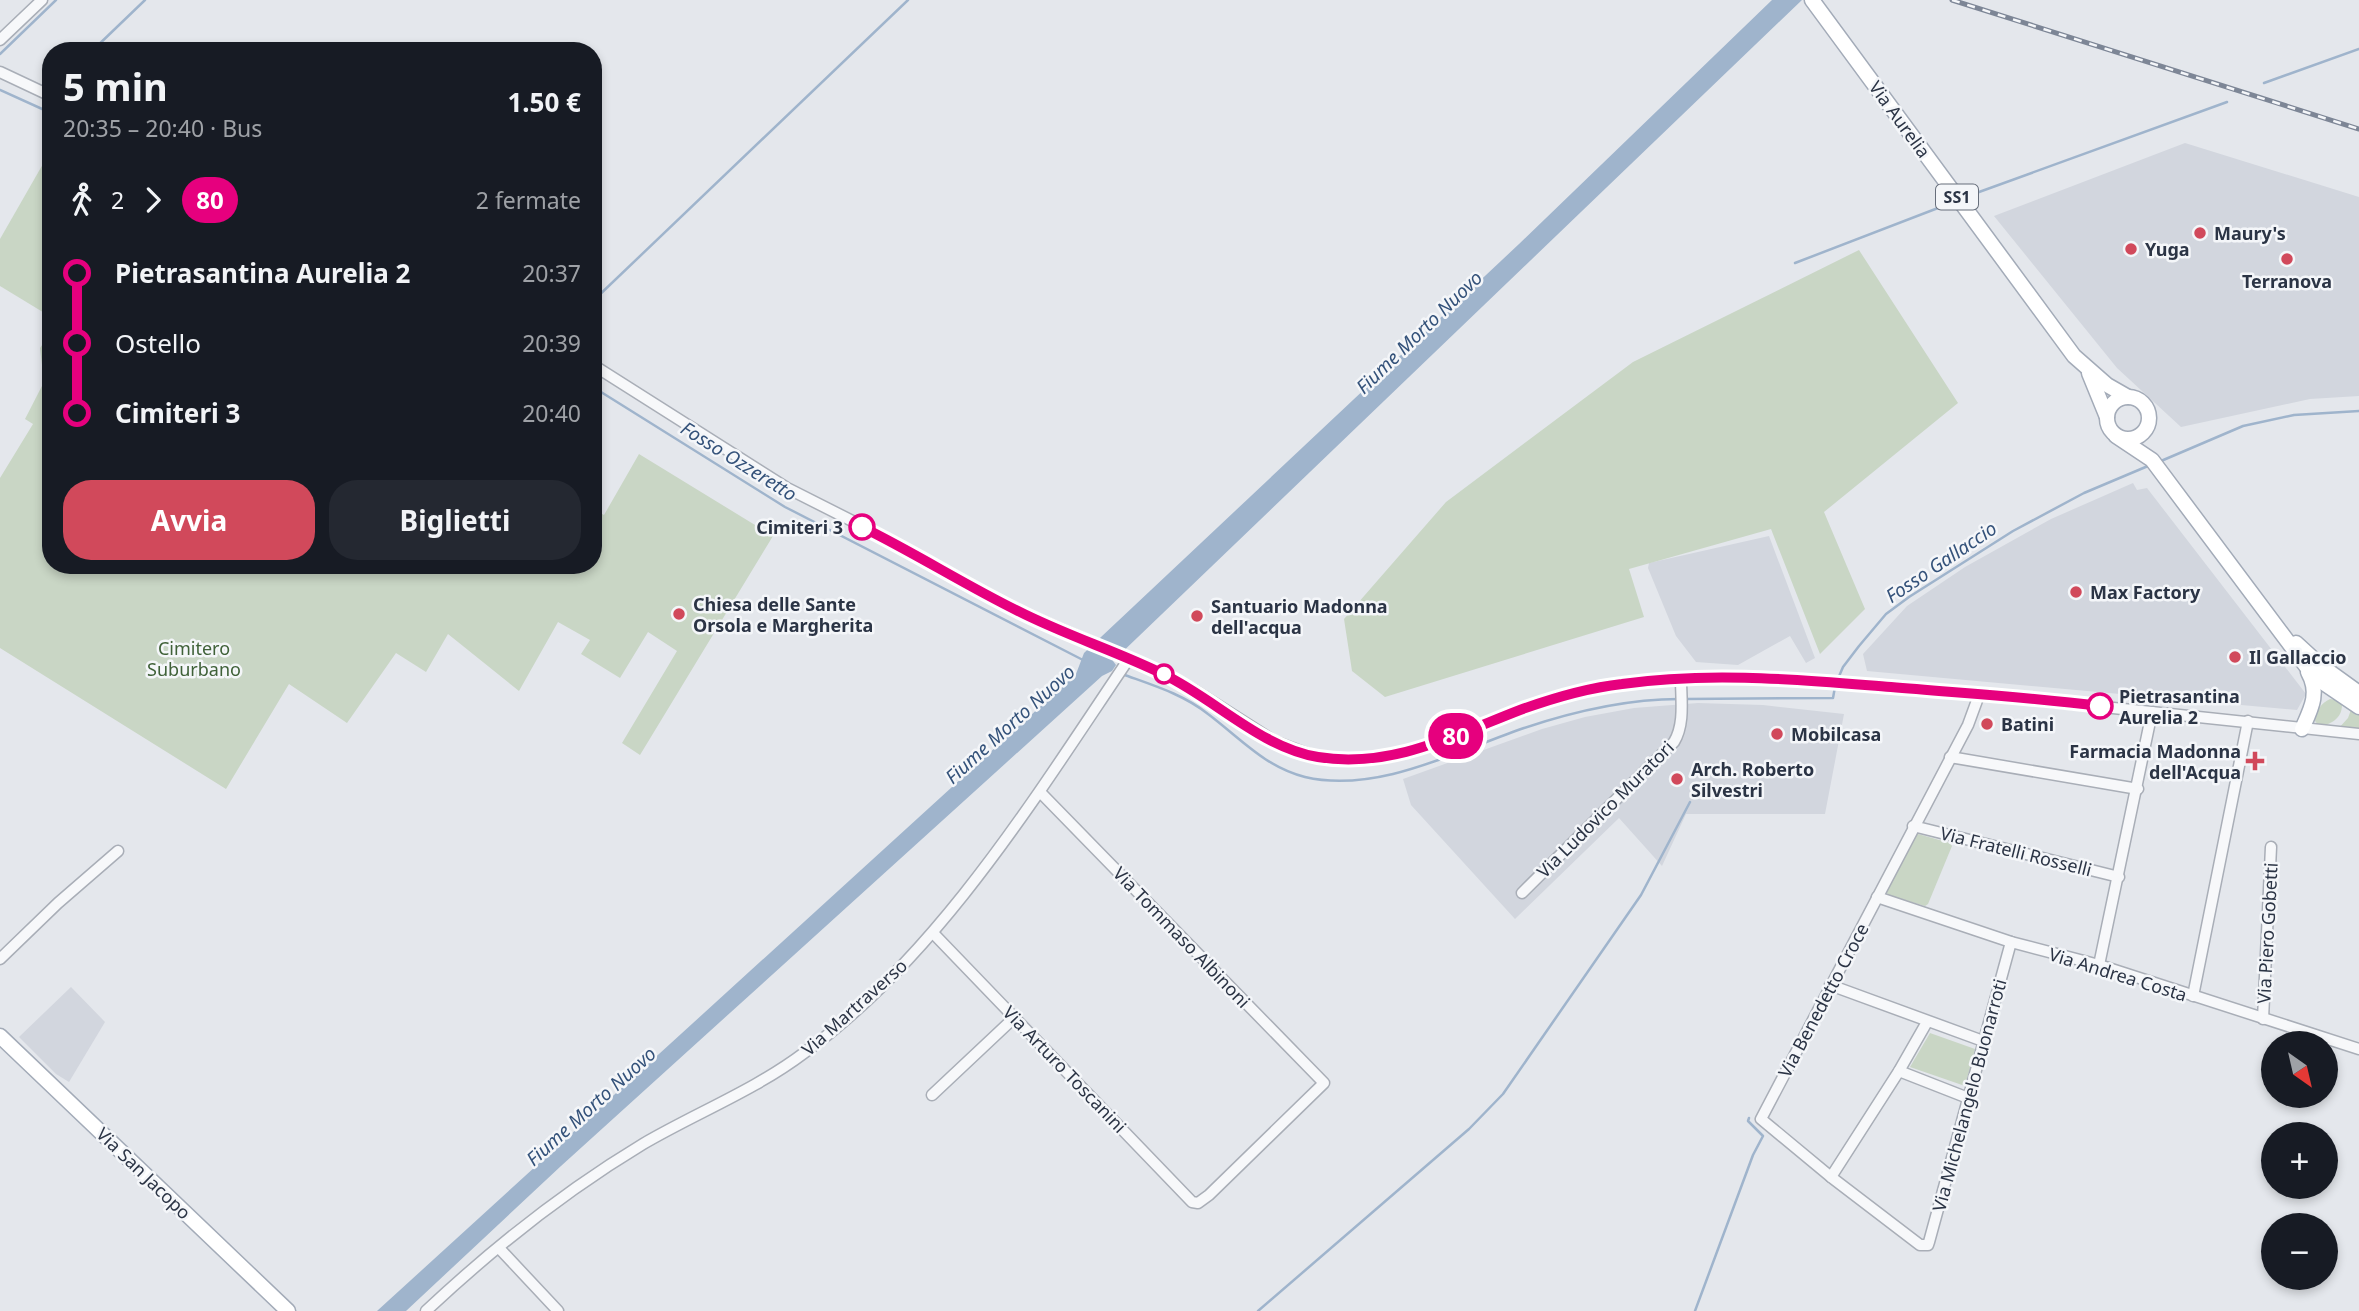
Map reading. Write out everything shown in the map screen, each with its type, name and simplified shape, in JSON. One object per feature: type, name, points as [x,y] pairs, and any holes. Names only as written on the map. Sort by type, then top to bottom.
[{"type":"main road","name":"Via Aurelia","points":[[1812,0],[2074,356],[2089,371],[2128,397]]},
{"type":"main road","name":"Via Aurelia","points":[[2089,371],[2107,417]]},
{"type":"main road","points":[[2107,417],[2114,403],[2128,397]]},
{"type":"main road","name":"SS1","points":[[2128,397],[2138,399],[2146,406],[2150,416],[2148,426],[2152,460]]},
{"type":"main road","name":"SS1","points":[[2107,417],[2109,428],[2116,436],[2152,460],[2301,660],[2325,684],[2359,707]]},
{"type":"main road","points":[[2116,436],[2134,439],[2144,433],[2148,426]]},
{"type":"main road","name":"SS1","points":[[2274,624],[2320,665],[2359,692]]},
{"type":"main road","points":[[2301,660],[2311,677],[2315,691],[2312,707],[2302,729]]},
{"type":"main road","name":"Via San Jacopo","points":[[0,1035],[288,1311]]},
{"type":"street","points":[[0,40],[42,0]]},
{"type":"street","points":[[0,72],[42,92]]},
{"type":"street","points":[[602,371],[787,488],[882,536],[1016,610],[1126,661],[1161,673],[1194,690],[1284,746],[1314,756],[1346,760],[1379,758],[1422,748],[1525,708],[1581,691],[1624,683],[1681,679],[1825,681],[2359,734]]},
{"type":"street","name":"Via Martraverso","points":[[426,1311],[557,1201],[621,1158],[804,1054],[855,1010],[933,933],[1040,792],[1126,661]]},
{"type":"street","name":"Via Ludovico Muratori","points":[[1522,893],[1674,742],[1678,736],[1681,710],[1681,679]]},
{"type":"street","name":"Via Benedetto Croce","points":[[1925,1246],[1912,1242],[1761,1119],[1968,725],[1979,695]]},
{"type":"street","points":[[2099,965],[2152,712]]},
{"type":"street","points":[[2193,996],[2248,721]]},
{"type":"street","points":[[1950,757],[2138,789]]},
{"type":"street","name":"Via Tommaso Albinoni","points":[[1040,792],[1324,1083],[1198,1203]]},
{"type":"street","name":"Via Fratelli Rosselli","points":[[1913,826],[2119,877]]},
{"type":"street","name":"Via Piero Gobetti","points":[[2263,1019],[2271,847]]},
{"type":"street","points":[[0,959],[58,903],[118,851]]},
{"type":"street","name":"Via Andrea Costa","points":[[1877,897],[2011,942],[2099,965],[2359,1049]]},
{"type":"street","name":"Via Arturo Toscanini","points":[[933,933],[1189,1200],[1198,1203]]},
{"type":"street","name":"Via Michelangelo Buonarroti","points":[[1925,1246],[1929,1242],[2011,942]]},
{"type":"street","points":[[1830,985],[1983,1041]]},
{"type":"street","points":[[932,1095],[1015,1017]]},
{"type":"street","points":[[1831,1177],[1899,1071],[1927,1021]]},
{"type":"street","points":[[1899,1071],[1968,1098]]},
{"type":"street","points":[[499,1248],[558,1311]]},
{"type":"shaded area","points":[[2185,143],[2359,197],[2359,396],[2310,399],[2181,427],[2117,368],[1994,216]]},
{"type":"shaded area","points":[[2133,483],[2137,490],[2147,488],[2306,694],[2297,710],[1867,671],[1863,654],[1907,606],[1965,567],[2051,519]]},
{"type":"shaded area","points":[[1769,536],[1815,658],[1806,663],[1790,636],[1738,665],[1696,662],[1676,636],[1648,568],[1649,563]]},
{"type":"shaded area","points":[[1698,703],[1763,705],[1844,714],[1825,814],[1686,814],[1662,866],[1619,818],[1515,919],[1411,805],[1403,779],[1542,729],[1585,717],[1634,708]]},
{"type":"shaded area","points":[[71,987],[105,1022],[69,1082],[56,1074],[19,1037]]},
{"type":"green space","points":[[42,166],[42,312],[0,286],[0,239]]},
{"type":"green space","points":[[1859,250],[1958,403],[1824,512],[1865,609],[1820,654],[1771,529],[1629,569],[1644,617],[1385,697],[1352,671],[1344,619],[1446,502],[1633,362]]},
{"type":"green space","name":"Cimitero Suburbano","points":[[42,386],[42,574],[602,574],[602,514],[604,515],[639,454],[773,536],[640,755],[622,743],[677,651],[648,632],[620,678],[581,654],[590,640],[558,622],[519,691],[448,634],[426,672],[396,653],[347,723],[289,684],[226,789],[0,648],[0,478],[33,424],[25,419]]},
{"type":"green space","points":[[2330,699],[2338,700],[2342,705],[2340,714],[2332,722],[2319,726],[2315,721],[2316,714]]},
{"type":"green space","points":[[2352,707],[2359,711],[2359,731],[2338,729],[2348,718]]},
{"type":"green space","points":[[1918,834],[1950,843],[1952,846],[1925,906],[1888,895],[1886,891],[1914,836]]},
{"type":"green space","points":[[1930,1033],[1975,1049],[1965,1086],[1910,1067]]},
{"type":"water","points":[[1772,0],[1802,0],[1113,661],[1116,665],[1112,671],[1102,676],[561,1166],[406,1311],[377,1311],[1076,674],[1084,653],[1519,244]]},
{"type":"waterway","points":[[0,54],[56,0]]},
{"type":"waterway","points":[[101,42],[145,0]]},
{"type":"waterway","points":[[602,292],[908,0]]},
{"type":"waterway","points":[[2264,83],[2359,49]]},
{"type":"waterway","name":"Fosso Ozzeretto","points":[[0,90],[42,109]]},
{"type":"waterway","points":[[1968,196],[2227,102]]},
{"type":"waterway","points":[[1795,263],[1951,203]]},
{"type":"waterway","name":"Fosso Ozzeretto","points":[[602,393],[785,507],[1083,660]]},
{"type":"waterway","name":"Fosso Gallaccio","points":[[2161,461],[2243,426],[2294,415],[2359,411]]},
{"type":"waterway","name":"Fosso Gallaccio","points":[[1837,681],[1843,667],[1886,614],[1909,597],[2013,531],[2084,493],[2148,466]]},
{"type":"waterway","name":"Fosso Gallaccio","points":[[1122,674],[1188,701],[1277,766],[1305,777],[1332,781],[1360,780],[1416,768],[1524,728],[1581,711],[1640,701],[1679,699]]},
{"type":"waterway","name":"Fosso Gallaccio","points":[[1686,699],[1833,698],[1835,687]]},
{"type":"waterway","points":[[1258,1311],[1469,1129],[1503,1094],[1641,895],[1690,802]]},
{"type":"waterway","points":[[1695,1311],[1753,1155],[1763,1136],[1748,1121],[1749,1118]]},
{"type":"railway","points":[[1952,0],[2359,129]]},
{"type":"bus line","name":"80","points":[[862,527],[1016,610],[1194,690],[1274,741],[1301,753],[1325,758],[1346,760],[1391,756],[1431,745],[1559,697],[1588,689],[1647,681],[1796,679],[2100,706]]},
{"type":"place","name":"Maury's","points":[[2200,233]]},
{"type":"place","name":"Yuga","points":[[2131,249]]},
{"type":"place","name":"Terranova","points":[[2287,259]]},
{"type":"place","name":"Cimiteri 3","points":[[862,527]]},
{"type":"place","name":"Max Factory","points":[[2076,592]]},
{"type":"place","name":"Chiesa delle Sante Orsola e Margherita","points":[[679,614]]},
{"type":"place","name":"Santuario Madonna dell'acqua","points":[[1197,616]]},
{"type":"place","name":"Il Gallaccio","points":[[2235,657]]},
{"type":"place","name":"Pietrasantina Aurelia 2","points":[[2100,706]]},
{"type":"place","name":"Batini","points":[[1987,724]]},
{"type":"place","name":"Mobilcasa","points":[[1777,734]]},
{"type":"place","name":"Farmacia Madonna dell'Acqua","points":[[2255,761]]},
{"type":"place","name":"Arch. Roberto Silvestri","points":[[1677,779]]},
{"type":"water label","name":"Fiume Morto Nuovo","points":[[1419,332]]},
{"type":"water label","name":"Fiume Morto Nuovo","points":[[1010,724]]},
{"type":"water label","name":"Fiume Morto Nuovo","points":[[591,1106]]}]
